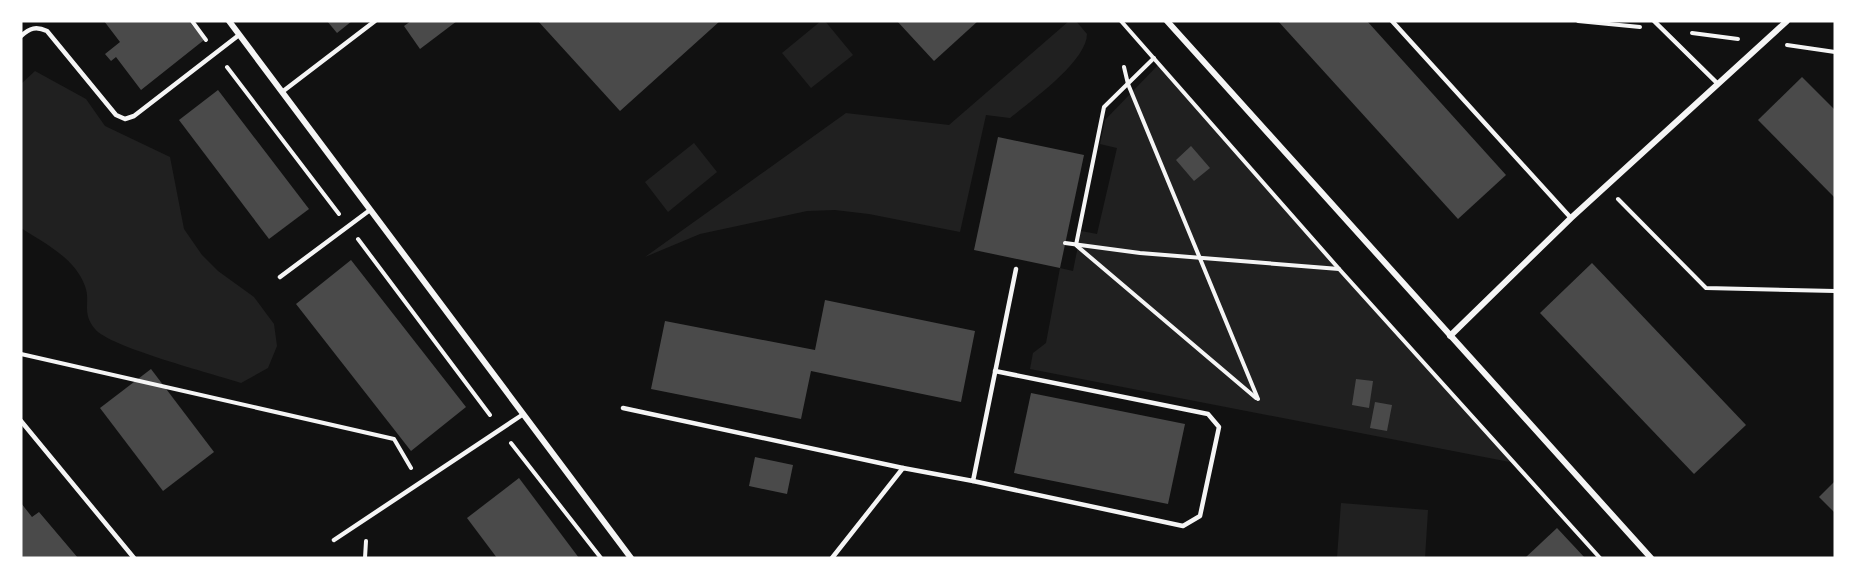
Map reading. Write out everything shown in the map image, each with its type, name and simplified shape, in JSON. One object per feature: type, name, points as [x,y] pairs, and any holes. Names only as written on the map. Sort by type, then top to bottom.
[{"type":"street","points":[[229,21],[631,558]]},
{"type":"street","points":[[1167,21],[1651,558]]},
{"type":"street","points":[[1450,336],[1571,218],[1787,21]]},
{"type":"lane","points":[[282,92],[375,21]]},
{"type":"lane","points":[[1392,21],[1571,218]]},
{"type":"lane","points":[[1654,21],[1717,83]]},
{"type":"lane","points":[[21,36],[29,29],[38,27],[47,31],[116,115],[125,119],[134,116],[239,35]]},
{"type":"lane","points":[[280,276],[370,210]]},
{"type":"lane","points":[[973,481],[1016,269]]},
{"type":"lane","points":[[623,408],[1183,526],[1200,516],[1219,427],[1208,414],[995,371]]},
{"type":"lane","points":[[334,540],[522,415]]},
{"type":"lane","points":[[21,421],[134,558]]},
{"type":"lane","points":[[832,558],[903,468]]},
{"type":"path","points":[[192,21],[500,429],[601,558]]},
{"type":"path","points":[[1121,21],[1340,270],[1600,558]]},
{"type":"path","points":[[1578,21],[1835,52]]},
{"type":"path","points":[[1076,245],[1104,107],[1154,58]]},
{"type":"path","points":[[1076,245],[1258,399],[1128,84],[1124,67]]},
{"type":"path","points":[[1606,186],[1706,288],[1835,291]]},
{"type":"path","points":[[1065,243],[1202,259],[1340,270]]},
{"type":"path","points":[[21,354],[394,439],[419,482]]},
{"type":"shaded area","points":[[821,21],[825,21],[853,55],[811,88],[782,53]]},
{"type":"shaded area","points":[[1069,21],[1076,21],[1087,34],[1085,45],[1068,68],[1010,118],[986,115],[960,232],[869,214],[835,210],[807,211],[700,234],[645,257],[846,113],[949,125]]},
{"type":"shaded area","points":[[1159,64],[1515,463],[1030,369],[1033,353],[1046,343],[1060,268],[1073,271],[1081,231],[1097,234],[1117,148],[1100,144],[1105,120]]},
{"type":"shaded area","points":[[35,71],[86,99],[105,126],[170,157],[184,229],[202,255],[218,271],[254,297],[274,324],[277,346],[268,368],[241,383],[140,352],[104,336],[95,329],[88,317],[85,286],[74,267],[58,252],[21,228],[21,84]]},
{"type":"shaded area","points":[[694,143],[717,172],[668,212],[645,182]]},
{"type":"shaded area","points":[[1341,503],[1428,510],[1425,558],[1337,558]]},
{"type":"building","points":[[104,21],[189,21],[204,40],[141,90],[116,57],[111,61],[105,54],[120,42]]},
{"type":"building","points":[[327,21],[352,21],[337,33]]},
{"type":"building","points":[[411,21],[457,21],[420,49],[404,26]]},
{"type":"building","points":[[538,21],[720,21],[620,111]]},
{"type":"building","points":[[897,21],[978,21],[934,61]]},
{"type":"building","points":[[1278,21],[1367,21],[1506,175],[1458,219]]},
{"type":"building","points":[[1802,77],[1835,110],[1835,198],[1758,120]]},
{"type":"building","points":[[218,90],[309,209],[269,239],[179,120]]},
{"type":"building","points":[[998,137],[1084,155],[1060,268],[974,250]]},
{"type":"building","points":[[1191,146],[1210,168],[1194,181],[1176,160]]},
{"type":"building","points":[[351,260],[466,407],[411,451],[296,304]]},
{"type":"building","points":[[1592,263],[1746,425],[1694,474],[1540,313]]},
{"type":"building","points":[[825,300],[975,331],[961,402],[811,371],[801,419],[651,389],[665,321],[815,350]]},
{"type":"building","points":[[151,369],[214,452],[163,491],[100,408]]},
{"type":"building","points":[[1356,379],[1373,381],[1369,408],[1352,405]]},
{"type":"building","points":[[1031,393],[1185,424],[1168,504],[1014,473]]},
{"type":"building","points":[[1375,402],[1392,405],[1387,431],[1370,428]]},
{"type":"building","points":[[755,457],[793,465],[787,494],[749,486]]},
{"type":"building","points":[[519,478],[579,558],[497,558],[467,518]]},
{"type":"building","points":[[1835,481],[1835,513],[1819,497]]},
{"type":"building","points":[[21,503],[32,517],[39,512],[78,558],[21,558]]},
{"type":"building","points":[[1557,528],[1585,558],[1525,558]]}]
